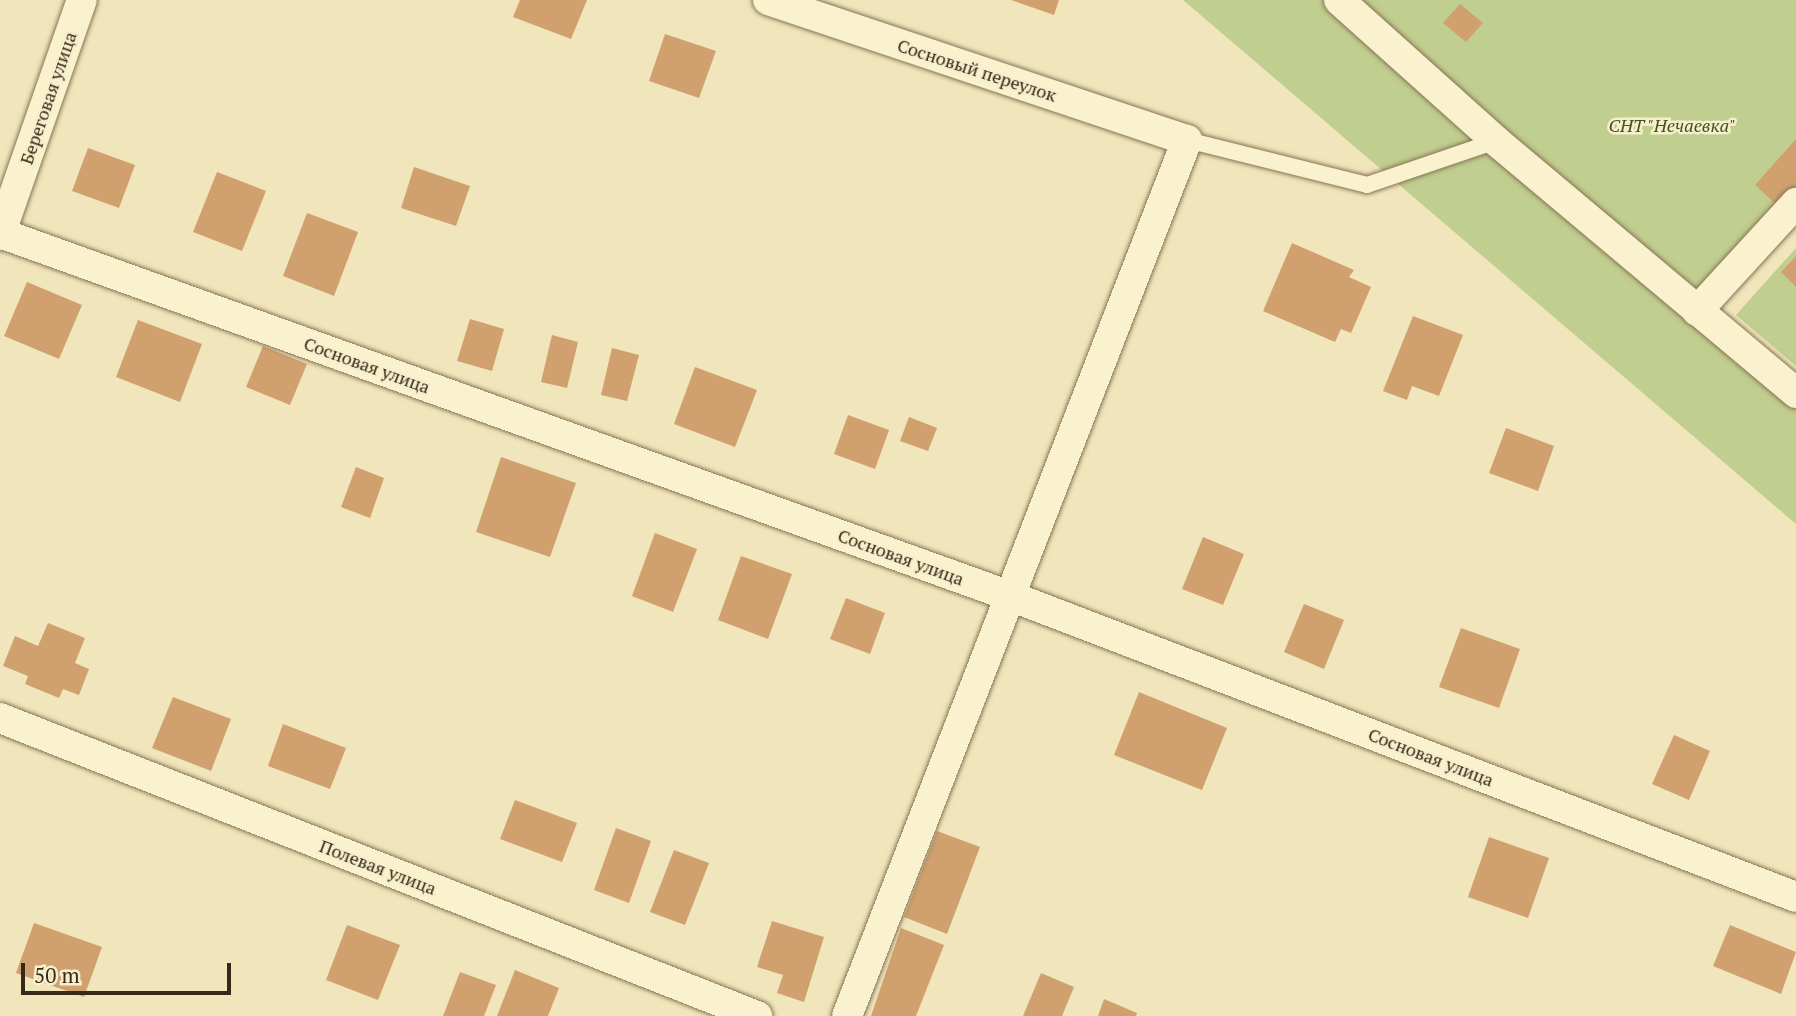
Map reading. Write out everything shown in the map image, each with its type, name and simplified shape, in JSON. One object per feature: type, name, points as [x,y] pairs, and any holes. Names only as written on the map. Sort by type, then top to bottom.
[{"type":"street","name":"Береговая улица","points":[[0,234],[82,0]]},
{"type":"street","name":"Сосновый переулок","points":[[768,0],[1187,140]]},
{"type":"street","points":[[1352,4],[1496,141],[1796,393]]},
{"type":"street","points":[[847,1016],[1187,140]]},
{"type":"street","points":[[1697,311],[1796,203]]},
{"type":"street","name":"Сосновая улица","points":[[0,234],[1010,596],[1796,897]]},
{"type":"street","name":"Полевая улица","points":[[0,718],[757,1016]]},
{"type":"lane","points":[[1187,140],[1367,185],[1496,141]]},
{"type":"green space","points":[[1183,0],[1329,0],[1796,398],[1796,524]]},
{"type":"green space","name":"СНТ \"Нечаевка\"","points":[[1335,0],[1796,0],[1796,203],[1697,311]]},
{"type":"green space","points":[[1796,248],[1796,366],[1736,315]]},
{"type":"building","points":[[520,0],[587,0],[571,39],[513,17]]},
{"type":"building","points":[[1011,0],[1059,0],[1054,15]]},
{"type":"building","points":[[1460,4],[1483,23],[1466,42],[1443,23]]},
{"type":"building","points":[[665,34],[716,51],[699,98],[649,81]]},
{"type":"building","points":[[1796,139],[1796,190],[1780,208],[1755,185]]},
{"type":"building","points":[[88,148],[135,165],[119,208],[72,191]]},
{"type":"building","points":[[414,167],[470,186],[456,226],[401,208]]},
{"type":"building","points":[[217,172],[266,191],[242,251],[193,232]]},
{"type":"building","points":[[307,213],[358,232],[334,296],[283,276]]},
{"type":"building","points":[[1292,243],[1354,270],[1349,277],[1371,287],[1351,333],[1341,329],[1335,342],[1263,311]]},
{"type":"building","points":[[1796,256],[1796,287],[1781,272]]},
{"type":"building","points":[[27,282],[82,305],[59,359],[4,336]]},
{"type":"building","points":[[1413,316],[1463,335],[1439,396],[1412,386],[1407,400],[1383,391]]},
{"type":"building","points":[[470,319],[504,329],[492,371],[457,361]]},
{"type":"building","points":[[138,320],[202,344],[180,402],[116,377]]},
{"type":"building","points":[[552,335],[578,342],[567,388],[541,382]]},
{"type":"building","points":[[263,346],[307,364],[290,405],[246,387]]},
{"type":"building","points":[[612,348],[639,355],[627,401],[601,395]]},
{"type":"building","points":[[695,367],[757,390],[735,447],[674,424]]},
{"type":"building","points":[[848,415],[889,430],[875,469],[834,454]]},
{"type":"building","points":[[909,417],[937,428],[928,451],[900,441]]},
{"type":"building","points":[[1506,428],[1554,446],[1538,491],[1489,473]]},
{"type":"building","points":[[501,457],[576,483],[550,557],[476,532]]},
{"type":"building","points":[[356,467],[384,478],[370,518],[341,507]]},
{"type":"building","points":[[655,533],[697,549],[673,612],[632,596]]},
{"type":"building","points":[[1203,537],[1244,554],[1223,605],[1182,589]]},
{"type":"building","points":[[741,556],[792,574],[768,639],[718,620]]},
{"type":"building","points":[[846,598],[885,613],[870,654],[830,639]]},
{"type":"building","points":[[1304,604],[1344,620],[1324,669],[1284,652]]},
{"type":"building","points":[[48,623],[85,638],[75,663],[89,669],[79,695],[63,689],[59,698],[25,684],[28,676],[3,666],[15,636],[38,646]]},
{"type":"building","points":[[1461,628],[1520,649],[1499,708],[1439,687]]},
{"type":"building","points":[[1139,692],[1227,728],[1202,790],[1114,755]]},
{"type":"building","points":[[173,697],[231,719],[211,771],[152,748]]},
{"type":"building","points":[[283,724],[346,748],[330,789],[268,766]]},
{"type":"building","points":[[1674,735],[1710,751],[1689,800],[1652,784]]},
{"type":"building","points":[[515,800],[577,823],[562,862],[500,839]]},
{"type":"building","points":[[616,828],[651,841],[629,903],[594,890]]},
{"type":"building","points":[[937,831],[980,847],[947,934],[904,917]]},
{"type":"building","points":[[1489,837],[1549,858],[1528,918],[1468,897]]},
{"type":"building","points":[[674,850],[709,863],[685,925],[650,912]]},
{"type":"building","points":[[772,921],[824,937],[804,1002],[777,993],[783,975],[757,967]]},
{"type":"building","points":[[34,923],[102,947],[84,997],[16,973]]},
{"type":"building","points":[[347,925],[400,945],[378,1000],[326,980]]},
{"type":"building","points":[[1730,925],[1796,952],[1781,994],[1713,966]]},
{"type":"building","points":[[901,928],[944,945],[916,1016],[871,1016]]},
{"type":"building","points":[[515,970],[559,988],[548,1016],[497,1016]]},
{"type":"building","points":[[460,972],[496,985],[484,1016],[443,1016]]},
{"type":"building","points":[[1041,973],[1074,987],[1062,1016],[1023,1016]]},
{"type":"building","points":[[1104,999],[1137,1013],[1136,1016],[1098,1016]]}]
